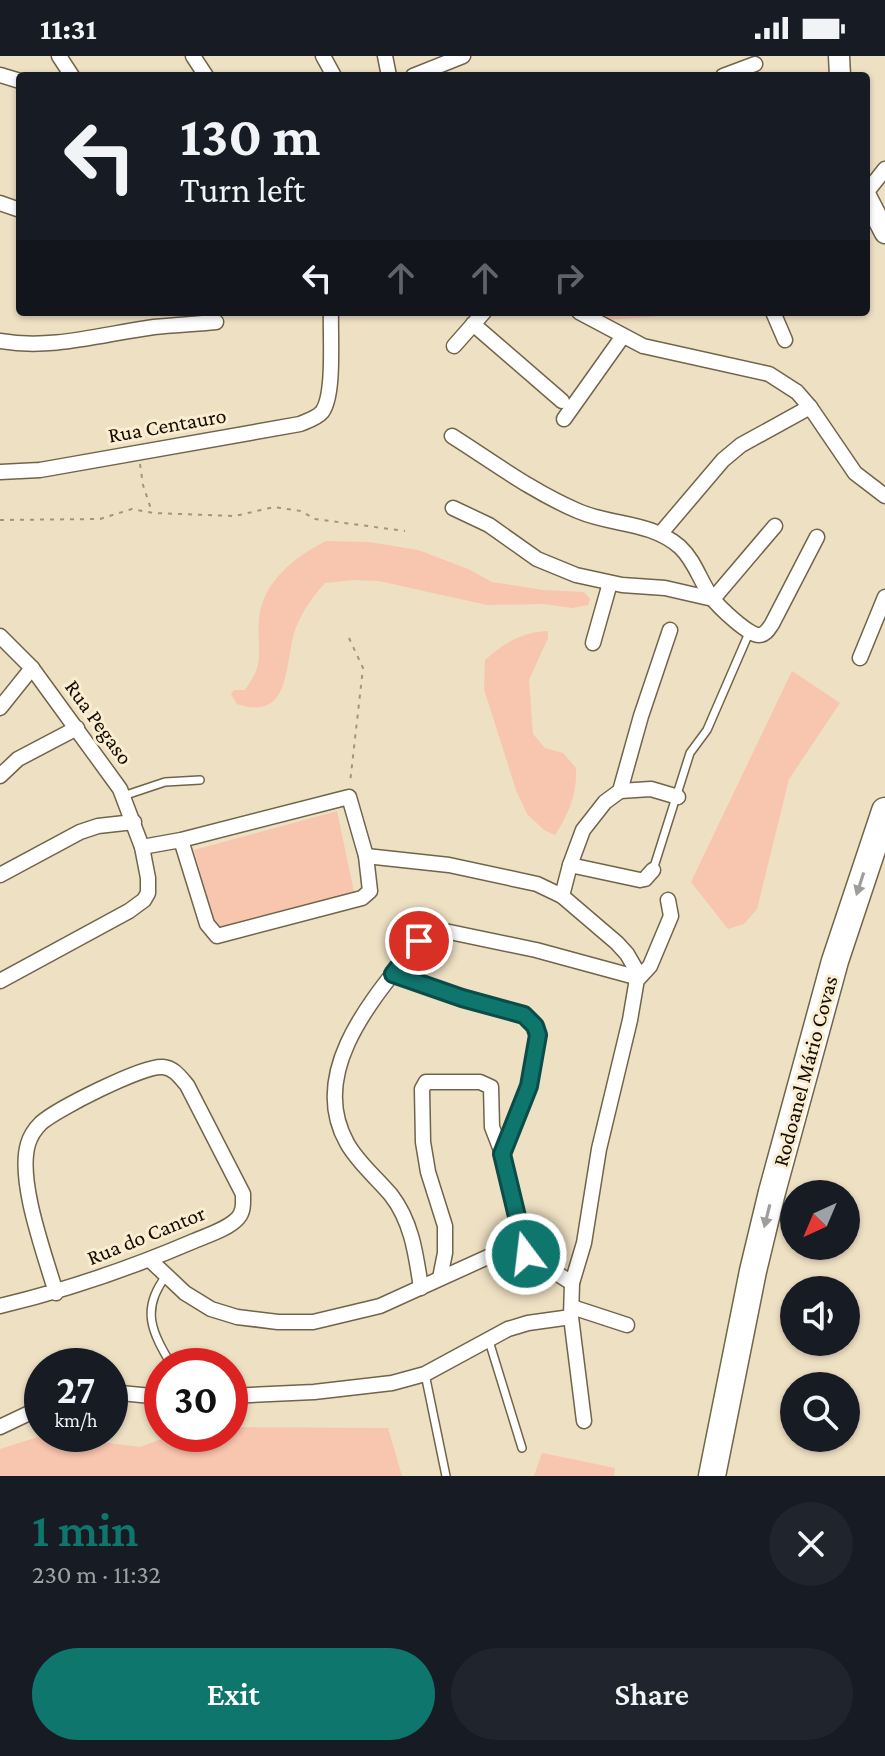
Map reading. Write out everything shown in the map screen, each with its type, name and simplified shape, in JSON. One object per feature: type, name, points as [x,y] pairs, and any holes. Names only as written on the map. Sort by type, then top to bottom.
[{"type":"highway","name":"Rodoanel Mário Covas","points":[[712,1476],[772,1192],[835,961],[885,811]]},
{"type":"main road","points":[[870,202],[885,233]]},
{"type":"street","points":[[423,72],[463,56]]},
{"type":"street","points":[[734,72],[755,64]]},
{"type":"street","points":[[870,189],[885,169]]},
{"type":"street","points":[[154,327],[169,316]]},
{"type":"street","name":"Rua Centauro","points":[[0,472],[40,470],[300,424],[322,412],[328,397],[331,316]]},
{"type":"street","points":[[454,346],[480,316]]},
{"type":"street","points":[[586,316],[643,346],[769,374],[797,392],[855,473],[885,496]]},
{"type":"street","points":[[775,316],[785,340]]},
{"type":"street","points":[[0,341],[24,345],[56,344],[199,318],[216,322]]},
{"type":"street","points":[[473,324],[562,401]]},
{"type":"street","points":[[564,419],[623,336]]},
{"type":"street","points":[[661,533],[723,460],[741,445],[810,407]]},
{"type":"street","points":[[452,436],[535,489],[575,510],[599,519],[661,533],[690,557],[713,599],[749,633],[758,636],[772,624],[817,537]]},
{"type":"street","points":[[453,508],[489,525],[537,559],[576,575],[610,583],[665,588],[713,599]]},
{"type":"street","points":[[713,599],[775,526]]},
{"type":"street","points":[[593,643],[610,583]]},
{"type":"street","points":[[860,658],[885,597]]},
{"type":"street","points":[[620,791],[670,630]]},
{"type":"street","name":"Rua Pegaso","points":[[0,636],[32,668],[123,796],[142,847],[148,878],[148,893],[144,900],[129,911],[0,981]]},
{"type":"street","points":[[0,708],[32,668]]},
{"type":"street","points":[[0,776],[18,759],[77,728]]},
{"type":"street","points":[[562,896],[583,830],[605,802],[620,791],[651,789],[678,797]]},
{"type":"street","points":[[142,847],[349,797],[366,856],[370,891],[362,898],[217,936],[207,924],[181,840]]},
{"type":"street","points":[[0,875],[80,832],[98,826],[134,822]]},
{"type":"street","points":[[366,856],[449,865],[537,884],[562,896],[627,954],[639,978]]},
{"type":"street","points":[[570,865],[640,880],[653,870]]},
{"type":"street","points":[[584,1421],[572,1312],[572,1283],[584,1243],[599,1149],[639,978],[650,966],[671,916],[668,900]]},
{"type":"street","points":[[421,1288],[415,1247],[405,1218],[393,1198],[346,1142],[336,1105],[340,1062],[348,1041],[393,974],[419,941],[440,930],[536,950],[639,978]]},
{"type":"street","points":[[393,974],[524,1015],[535,1026],[538,1035],[529,1086],[502,1154]]},
{"type":"street","name":"Rua do Cantor","points":[[0,1306],[56,1293],[150,1260],[238,1219],[243,1209],[243,1194],[187,1085],[175,1071],[163,1067],[146,1069],[63,1109],[40,1124],[29,1141],[25,1158],[26,1185],[56,1293]]},
{"type":"street","points":[[440,1278],[445,1226],[428,1172],[423,1142],[422,1089],[429,1080],[480,1082],[491,1087],[492,1127],[502,1154],[526,1254]]},
{"type":"street","points":[[150,1260],[192,1298],[211,1309],[237,1317],[278,1322],[313,1322],[380,1306],[491,1254],[512,1251],[526,1254],[572,1283]]},
{"type":"street","points":[[248,1395],[314,1392],[392,1383],[425,1374],[508,1329],[572,1312],[627,1325]]},
{"type":"street","points":[[0,1427],[24,1416]]},
{"type":"lane","points":[[653,870],[690,753],[707,730],[749,633]]},
{"type":"lane","points":[[123,796],[165,782],[200,780]]},
{"type":"lane","points":[[163,1348],[150,1311],[151,1300],[166,1276]]},
{"type":"lane","points":[[489,1341],[522,1448]]},
{"type":"lane","points":[[425,1374],[446,1476]]},
{"type":"path","points":[[140,452],[143,485],[153,513]]},
{"type":"path","points":[[0,520],[100,519],[132,509],[153,513],[235,516],[274,507],[301,511],[315,519],[405,531]]},
{"type":"path","points":[[349,638],[363,668],[349,797]]},
{"type":"shaded area","points":[[590,316],[661,316],[595,321]]},
{"type":"shaded area","points":[[326,541],[369,542],[418,550],[468,569],[492,582],[543,590],[584,592],[590,599],[588,605],[572,608],[544,604],[487,605],[379,581],[325,583],[297,625],[284,684],[278,696],[269,704],[256,707],[237,704],[231,694],[234,690],[245,690],[256,671],[259,618],[267,592],[293,562]]},
{"type":"shaded area","points":[[548,631],[548,638],[529,680],[533,734],[545,748],[563,753],[576,768],[571,803],[555,835],[544,830],[527,814],[516,790],[484,689],[485,660],[514,640]]},
{"type":"shaded area","points":[[792,671],[840,703],[789,779],[757,909],[744,924],[728,929],[691,882]]},
{"type":"shaded area","points":[[337,811],[354,892],[216,929],[194,850]]},
{"type":"shaded area","points":[[248,1427],[388,1428],[402,1476],[0,1476],[0,1449],[24,1441],[24,1452],[128,1452],[128,1446],[144,1446],[144,1452],[248,1452]]},
{"type":"shaded area","points":[[542,1453],[615,1468],[614,1476],[534,1476]]},
{"type":"route","points":[[419,941],[393,974],[524,1015],[535,1026],[538,1035],[529,1086],[502,1154],[526,1254]]}]
